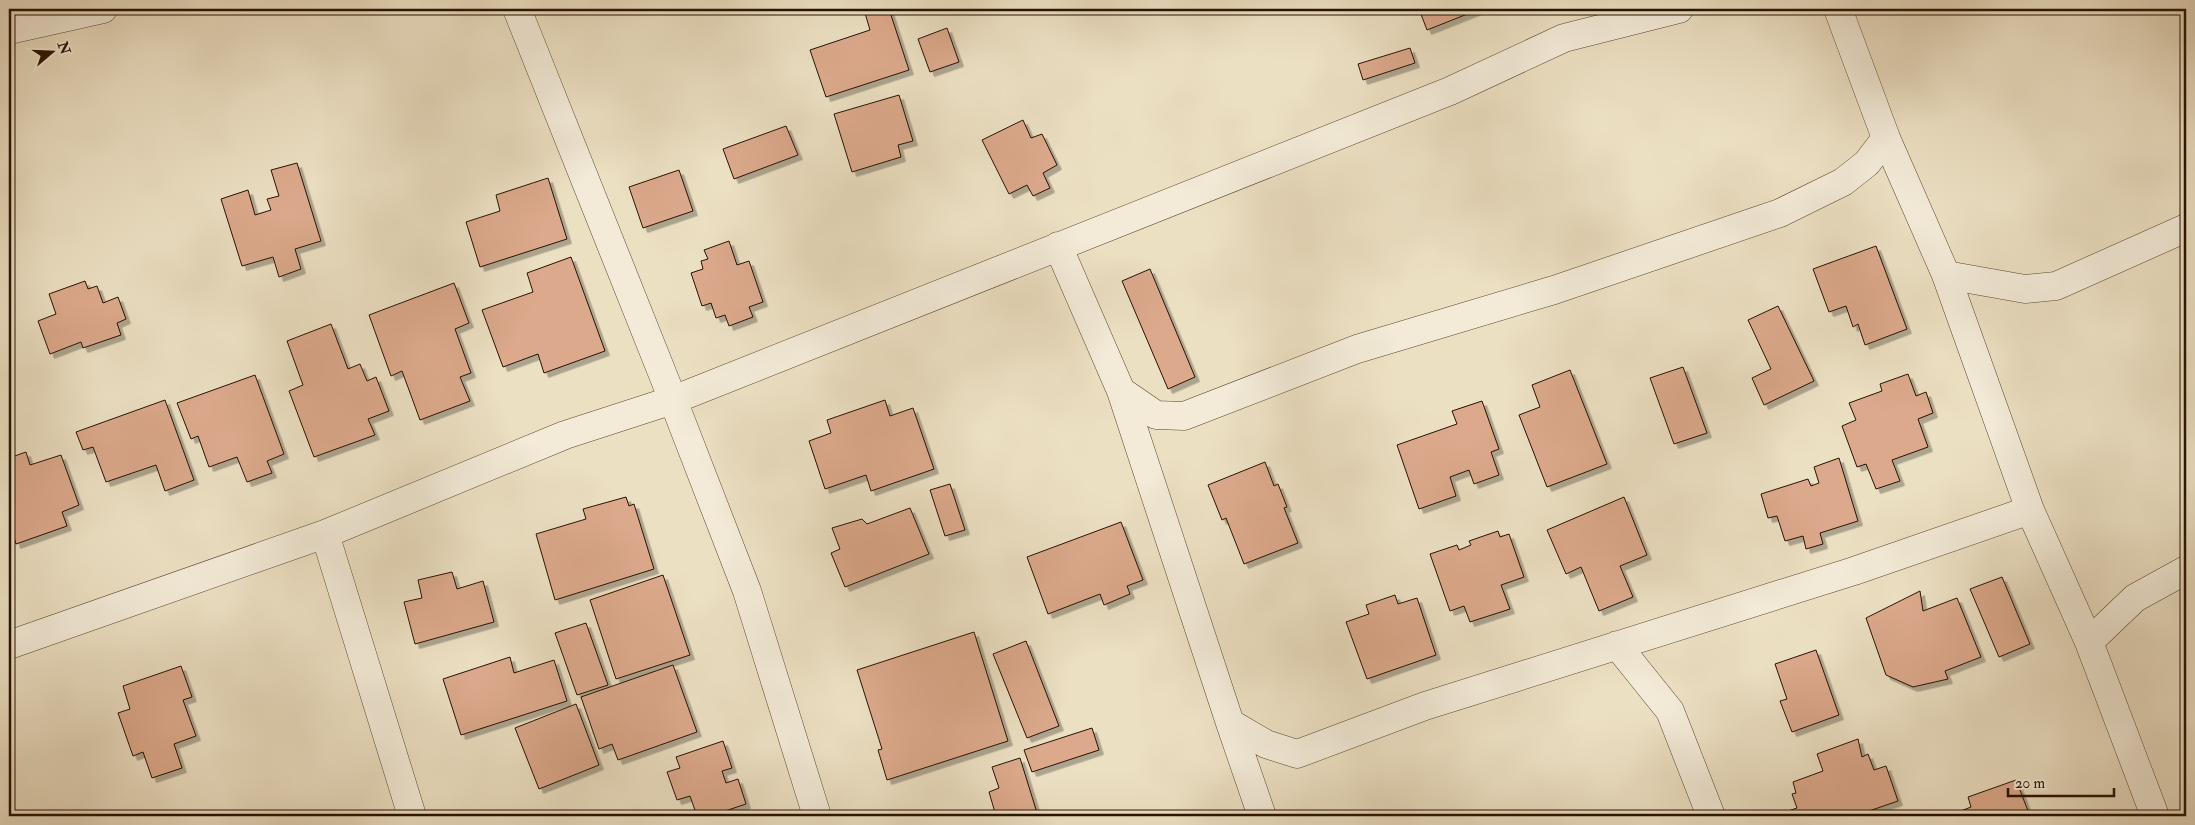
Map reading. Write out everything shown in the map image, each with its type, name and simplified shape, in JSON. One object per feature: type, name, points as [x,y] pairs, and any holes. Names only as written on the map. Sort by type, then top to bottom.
[{"type":"street","points":[[10,27],[103,9]]},
{"type":"street","points":[[517,9],[673,400],[747,592],[816,816]]},
{"type":"street","points":[[9,645],[326,534],[565,435],[673,400],[1450,91],[1564,38],[1679,9]]},
{"type":"street","points":[[1838,9],[1886,138],[1946,275],[2030,510],[2090,642],[2155,816]]},
{"type":"street","points":[[1121,391],[1156,414],[1184,416],[1357,349],[1554,290],[1780,212],[1843,182],[1867,163],[1886,138]]},
{"type":"street","points":[[1946,275],[2025,289],[2056,286],[2186,228]]},
{"type":"street","points":[[1058,246],[1121,391],[1262,816]]},
{"type":"street","points":[[1230,723],[1266,744],[1297,754],[1425,706],[1854,571],[2030,510]]},
{"type":"street","points":[[326,534],[412,816]]},
{"type":"street","points":[[2090,642],[2135,598],[2186,570]]},
{"type":"street","points":[[1616,645],[1670,711],[1711,816]]},
{"type":"building","points":[[877,9],[889,9],[909,70],[826,97],[810,50],[870,30],[865,13]]},
{"type":"building","points":[[1419,9],[1480,9],[1427,30]]},
{"type":"building","points":[[947,28],[959,62],[930,72],[918,39]]},
{"type":"building","points":[[1410,48],[1415,63],[1363,80],[1358,64]]},
{"type":"building","points":[[899,95],[913,141],[898,145],[901,157],[852,172],[834,114]]},
{"type":"building","points":[[1023,120],[1031,138],[1042,134],[1057,165],[1043,173],[1050,188],[1033,196],[1027,185],[1009,194],[982,140]]},
{"type":"building","points":[[786,126],[798,155],[734,179],[723,149]]},
{"type":"building","points":[[297,163],[321,241],[295,249],[301,269],[279,277],[273,257],[242,266],[221,199],[248,190],[255,215],[271,210],[267,199],[279,196],[271,170]]},
{"type":"building","points":[[679,170],[693,211],[643,228],[629,187]]},
{"type":"building","points":[[548,178],[567,239],[480,267],[466,222],[500,211],[496,195]]},
{"type":"building","points":[[729,241],[737,265],[749,261],[763,302],[749,307],[753,317],[729,326],[725,315],[716,318],[711,303],[702,306],[691,273],[703,269],[701,261],[708,259],[704,250]]},
{"type":"building","points":[[1876,246],[1907,329],[1865,345],[1858,324],[1853,327],[1846,306],[1829,312],[1813,269]]},
{"type":"building","points":[[571,257],[605,351],[544,373],[538,354],[503,367],[482,310],[533,292],[527,273]]},
{"type":"building","points":[[1150,269],[1195,377],[1168,389],[1122,281]]},
{"type":"building","points":[[85,281],[88,289],[97,286],[103,303],[118,297],[126,319],[117,323],[121,335],[83,348],[81,342],[50,354],[38,321],[56,314],[49,294]]},
{"type":"building","points":[[454,283],[469,323],[455,329],[471,373],[460,377],[470,401],[420,420],[402,371],[391,376],[369,315]]},
{"type":"building","points":[[1778,306],[1814,381],[1764,405],[1752,378],[1771,369],[1748,320]]},
{"type":"building","points":[[331,324],[348,369],[360,364],[367,381],[376,377],[389,411],[368,419],[375,435],[314,457],[289,391],[303,385],[287,341]]},
{"type":"building","points":[[1683,367],[1707,433],[1674,444],[1650,378]]},
{"type":"building","points":[[1570,370],[1607,464],[1547,487],[1519,415],[1540,407],[1532,385]]},
{"type":"building","points":[[1908,374],[1916,396],[1926,392],[1933,413],[1918,419],[1928,447],[1892,460],[1900,481],[1876,489],[1866,464],[1857,467],[1842,426],[1856,420],[1849,403],[1882,391],[1880,384]]},
{"type":"building","points":[[255,375],[284,454],[267,461],[272,473],[247,482],[237,457],[209,467],[198,436],[191,439],[177,403]]},
{"type":"building","points":[[165,400],[194,480],[165,491],[156,465],[106,482],[93,447],[83,450],[76,432]]},
{"type":"building","points":[[885,400],[890,416],[913,408],[934,469],[871,491],[866,475],[825,489],[809,441],[831,433],[827,420]]},
{"type":"building","points":[[1482,401],[1499,449],[1491,452],[1499,475],[1474,484],[1469,470],[1450,477],[1456,496],[1419,509],[1397,445],[1457,424],[1452,411]]},
{"type":"building","points":[[26,452],[30,465],[61,455],[79,505],[62,512],[67,526],[16,544],[13,534],[9,535],[9,458]]},
{"type":"building","points":[[1839,458],[1858,521],[1820,533],[1823,544],[1806,549],[1803,536],[1785,541],[1777,516],[1768,518],[1761,494],[1808,479],[1811,486],[1819,483],[1814,467]]},
{"type":"building","points":[[1265,462],[1274,486],[1278,484],[1287,507],[1284,508],[1298,543],[1244,564],[1226,518],[1222,520],[1208,485]]},
{"type":"building","points":[[950,484],[965,530],[945,536],[930,490]]},
{"type":"building","points":[[626,497],[629,506],[634,504],[654,569],[555,600],[536,534],[586,519],[583,509]]},
{"type":"building","points":[[1624,497],[1647,555],[1620,566],[1633,597],[1599,611],[1581,567],[1566,574],[1547,530]]},
{"type":"building","points":[[910,508],[929,554],[845,587],[831,553],[840,549],[832,528],[862,519],[867,524]]},
{"type":"building","points":[[1121,522],[1143,580],[1127,586],[1130,594],[1104,605],[1100,594],[1048,614],[1027,557]]},
{"type":"building","points":[[1498,531],[1500,537],[1509,534],[1524,577],[1501,585],[1510,609],[1470,622],[1464,606],[1450,611],[1430,554],[1457,545],[1459,550],[1471,545],[1469,541]]},
{"type":"building","points":[[452,572],[457,589],[483,581],[494,622],[415,644],[404,602],[422,598],[418,580]]},
{"type":"building","points":[[663,575],[690,655],[616,679],[590,600]]},
{"type":"building","points":[[2002,577],[2030,644],[1999,657],[1970,589]]},
{"type":"building","points":[[1920,591],[1923,611],[1957,598],[1981,657],[1945,671],[1948,679],[1913,687],[1886,675],[1866,618]]},
{"type":"building","points":[[1395,595],[1398,604],[1417,598],[1436,655],[1367,679],[1346,622],[1369,614],[1366,605]]},
{"type":"building","points":[[586,623],[608,685],[577,695],[555,633]]},
{"type":"building","points":[[974,632],[1008,741],[887,780],[878,750],[882,749],[857,670]]},
{"type":"building","points":[[1026,641],[1059,726],[1027,738],[993,654]]},
{"type":"building","points":[[1816,650],[1839,715],[1792,732],[1780,701],[1787,699],[1775,664]]},
{"type":"building","points":[[510,657],[514,673],[554,660],[567,701],[461,735],[443,679]]},
{"type":"building","points":[[673,665],[697,732],[618,760],[612,744],[599,749],[581,697]]},
{"type":"building","points":[[181,666],[192,697],[183,700],[196,736],[174,744],[182,768],[152,778],[143,752],[133,756],[118,713],[130,709],[123,686]]},
{"type":"building","points":[[576,704],[599,765],[539,789],[515,728]]},
{"type":"building","points":[[1092,728],[1099,750],[1032,772],[1024,750]]},
{"type":"building","points":[[1858,739],[1862,757],[1868,754],[1874,770],[1886,766],[1898,801],[1866,812],[1868,816],[1790,816],[1788,811],[1797,808],[1792,794],[1796,793],[1793,782],[1823,771],[1817,754]]},
{"type":"building","points":[[723,741],[732,768],[722,771],[726,783],[738,779],[746,804],[710,816],[697,816],[690,796],[677,800],[667,772],[680,768],[676,757]]},
{"type":"building","points":[[1020,758],[1038,816],[1011,816],[1010,813],[996,816],[989,792],[999,788],[992,767]]},
{"type":"building","points":[[2016,780],[2030,816],[1957,816],[1956,813],[1971,807],[1968,797]]}]
